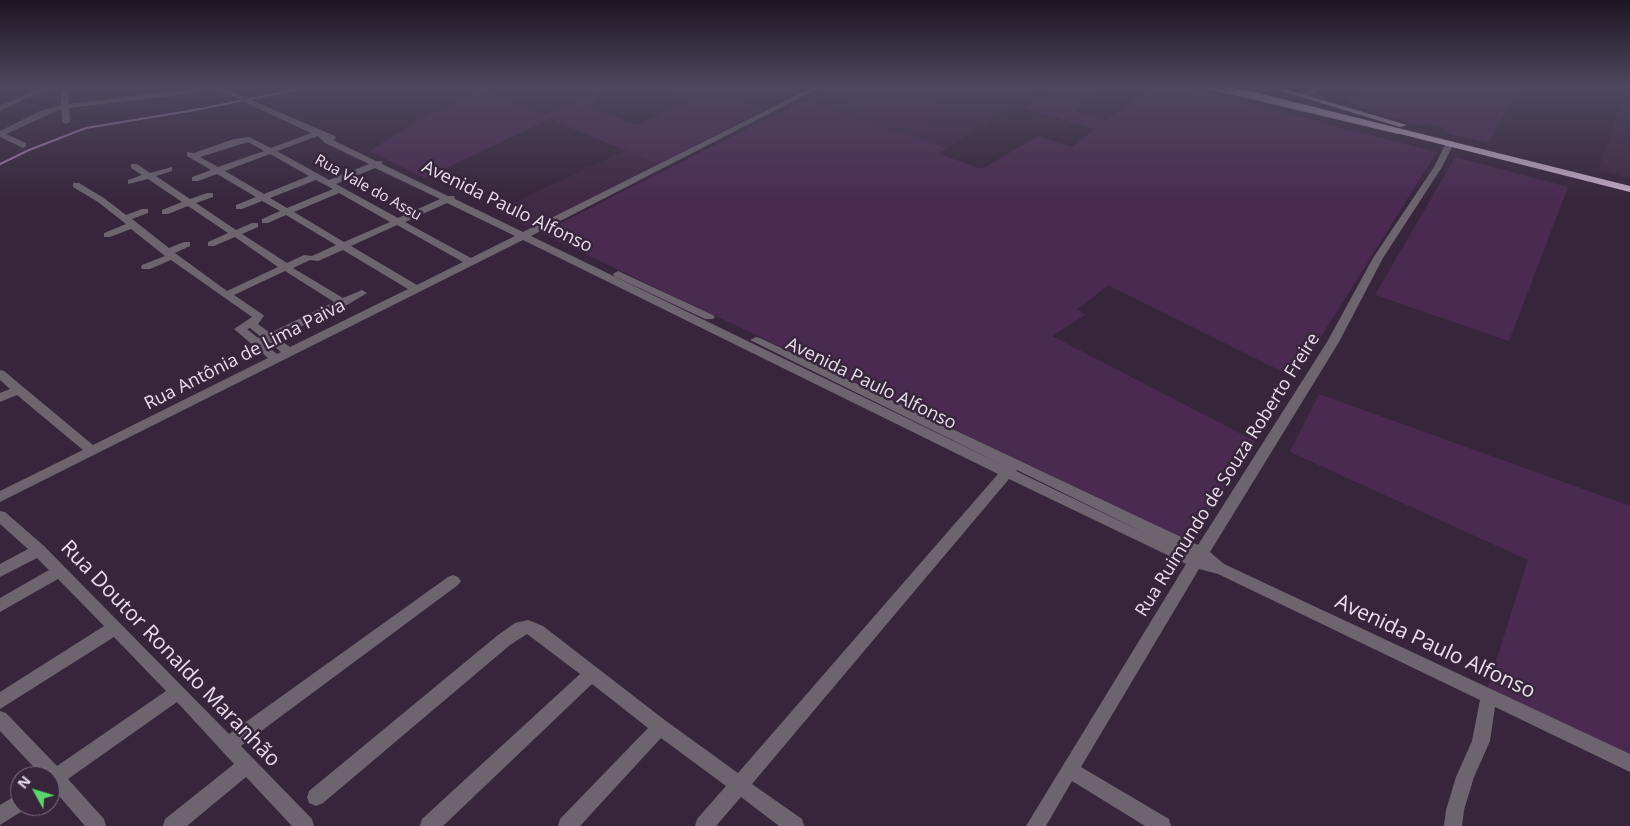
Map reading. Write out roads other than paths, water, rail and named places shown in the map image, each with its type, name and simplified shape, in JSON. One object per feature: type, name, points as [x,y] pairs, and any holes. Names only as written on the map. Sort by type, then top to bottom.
[{"type":"highway","points":[[1381,127],[1630,189]]},
{"type":"highway","points":[[1405,127],[1630,183]]},
{"type":"main road","points":[[1370,127],[1418,136]]},
{"type":"street","points":[[0,134],[15,127]]},
{"type":"street","name":"Avenida Paulo Alfonso","points":[[303,127],[322,135],[328,141],[452,198],[1010,468],[1118,527],[1198,558],[1630,763]]},
{"type":"street","name":"Rua Antônia de Lima Paiva","points":[[528,235],[740,127]]},
{"type":"street","name":"Rua Antônia de Lima Paiva","points":[[0,497],[416,288],[748,127]]},
{"type":"street","points":[[0,134],[23,145]]},
{"type":"street","points":[[195,179],[322,135]]},
{"type":"street","name":"Rua Vale do Assu","points":[[218,171],[191,155],[249,139],[470,262]]},
{"type":"street","name":"Rua Ruimundo de Souza Roberto Freire","points":[[1036,826],[1198,558],[1333,342],[1378,258],[1438,167],[1450,143]]},
{"type":"street","points":[[330,183],[379,163]]},
{"type":"street","points":[[134,166],[235,234],[343,303]]},
{"type":"street","points":[[131,182],[169,169]]},
{"type":"street","points":[[218,171],[416,288]]},
{"type":"street","points":[[239,207],[317,176]]},
{"type":"street","points":[[76,185],[101,200],[168,255],[258,316],[257,319],[240,328],[289,352]]},
{"type":"street","points":[[265,220],[341,189]]},
{"type":"street","points":[[165,212],[210,195]]},
{"type":"street","points":[[226,295],[311,258],[345,246],[452,198]]},
{"type":"street","points":[[107,235],[145,211]]},
{"type":"street","points":[[211,244],[255,225]]},
{"type":"street","points":[[146,267],[187,244]]},
{"type":"street","points":[[259,337],[343,303],[362,293]]},
{"type":"street","points":[[259,337],[276,358]]},
{"type":"street","points":[[0,374],[92,452]]},
{"type":"street","points":[[0,398],[18,390]]},
{"type":"street","points":[[704,826],[1010,468]]},
{"type":"street","name":"Rua Doutor Ronaldo Maranhão","points":[[0,516],[38,550],[178,692],[305,826]]},
{"type":"street","points":[[0,571],[38,550]]},
{"type":"street","points":[[0,606],[58,571]]},
{"type":"street","points":[[228,745],[453,581]]},
{"type":"street","points":[[0,701],[114,628]]},
{"type":"street","points":[[316,798],[504,640],[521,628],[533,629],[660,727],[795,826]]},
{"type":"street","points":[[429,826],[591,674]]},
{"type":"street","points":[[60,774],[178,692]]},
{"type":"street","points":[[1453,826],[1455,810],[1464,777],[1481,741],[1490,696]]},
{"type":"street","points":[[2,724],[41,766]]},
{"type":"street","points":[[567,826],[660,727]]},
{"type":"street","points":[[172,826],[247,766]]},
{"type":"street","points":[[1070,770],[1162,826]]},
{"type":"street","points":[[60,786],[97,826]]},
{"type":"waterway","points":[[0,164],[29,150],[86,128],[95,127]]}]
